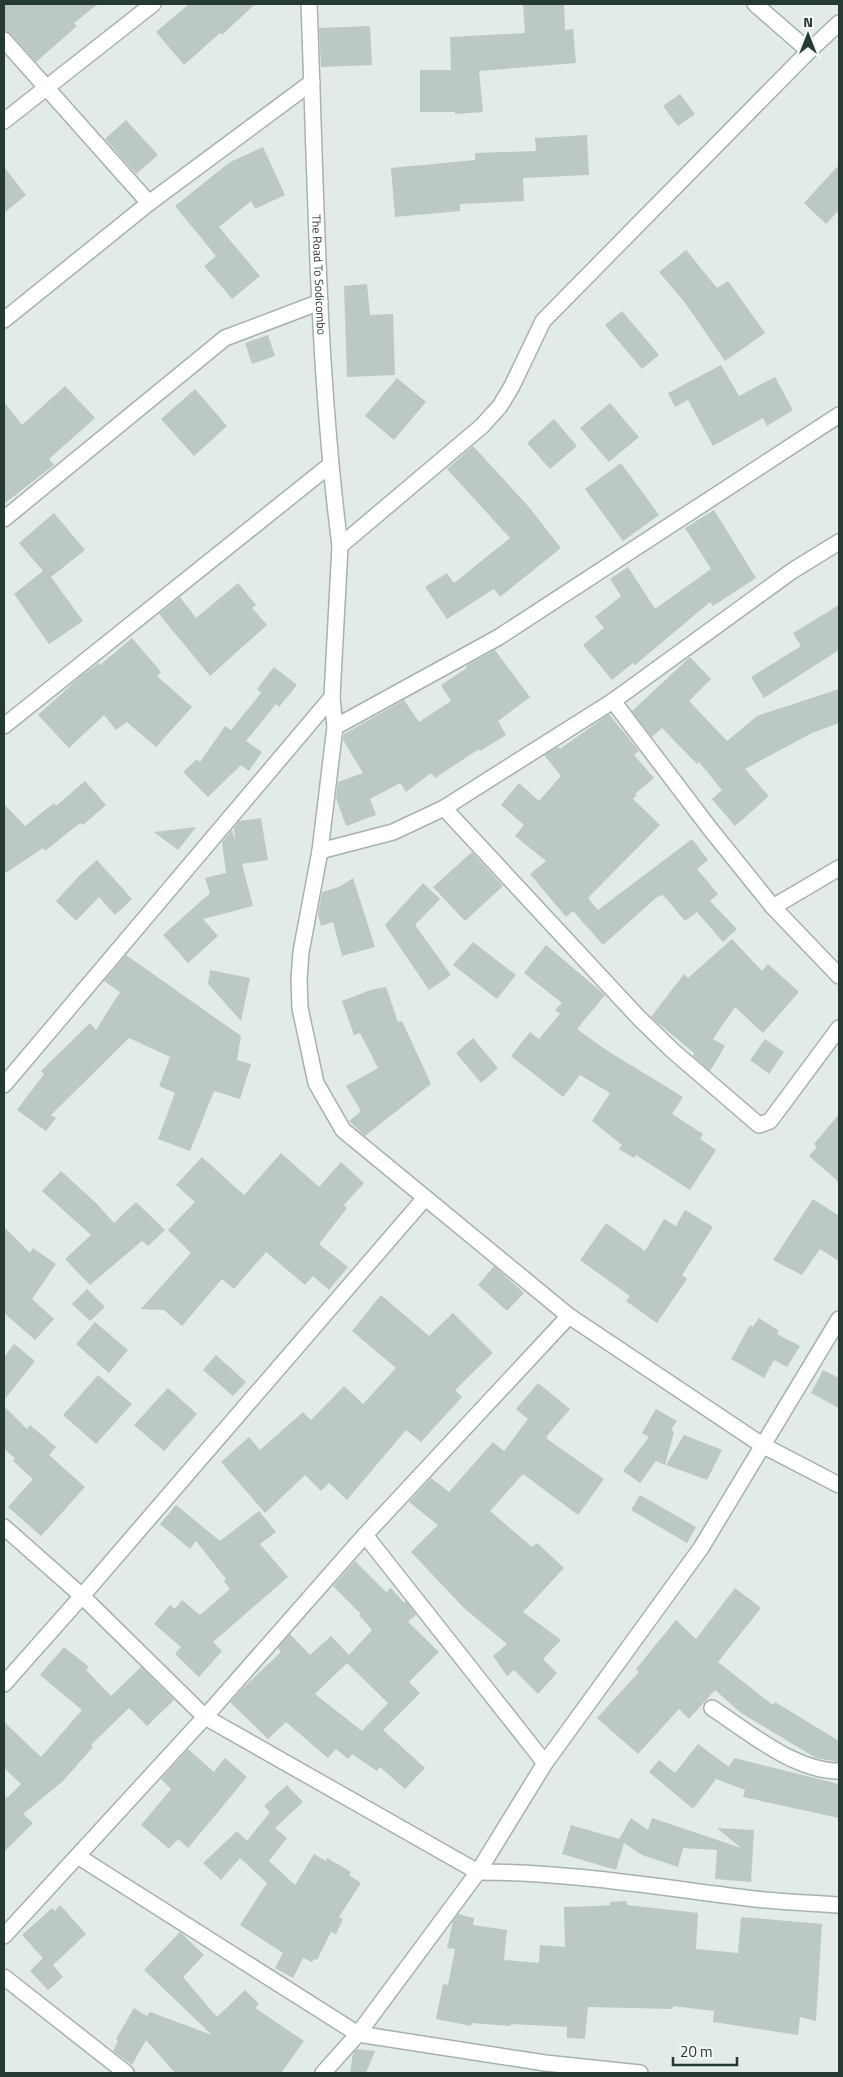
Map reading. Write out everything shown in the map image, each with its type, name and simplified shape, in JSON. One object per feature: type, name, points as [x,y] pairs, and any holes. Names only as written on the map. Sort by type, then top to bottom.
[{"type":"street","points":[[4,122],[45,87],[153,4]]},
{"type":"street","name":"The Road To Sodicombo","points":[[309,4],[320,302],[330,465],[340,546],[332,697],[335,727],[320,851],[301,952],[299,979],[300,1008],[316,1083],[342,1130],[569,1316],[762,1444],[839,1485]]},
{"type":"street","points":[[755,4],[809,51]]},
{"type":"street","points":[[340,546],[482,426],[500,406],[512,386],[543,321],[809,51],[839,23]]},
{"type":"street","points":[[4,40],[149,203]]},
{"type":"street","points":[[4,320],[149,203],[312,82]]},
{"type":"street","points":[[4,518],[225,338],[320,302]]},
{"type":"street","points":[[335,727],[498,637],[839,415]]},
{"type":"street","points":[[4,726],[330,465]]},
{"type":"street","points":[[320,851],[393,832],[444,808],[613,701],[792,572],[839,542]]},
{"type":"street","points":[[4,1085],[332,697]]},
{"type":"street","points":[[613,701],[711,830],[773,907],[839,976]]},
{"type":"street","points":[[444,808],[639,1018],[673,1051],[758,1125],[770,1121],[834,1045],[839,1028]]},
{"type":"street","points":[[773,907],[839,868]]},
{"type":"street","points":[[4,1684],[425,1198]]},
{"type":"street","points":[[4,1936],[79,1857],[365,1535],[569,1316]]},
{"type":"street","points":[[323,2073],[358,2034],[478,1872],[545,1763],[701,1548],[839,1319]]},
{"type":"street","points":[[4,1527],[82,1596],[205,1717],[478,1872],[530,1872],[579,1876],[758,1900],[839,1905]]},
{"type":"street","points":[[365,1535],[545,1763]]},
{"type":"street","points":[[712,1708],[792,1759],[810,1768],[839,1771]]},
{"type":"street","points":[[79,1857],[358,2034],[545,2068],[640,2073]]},
{"type":"street","points":[[4,1977],[126,2073]]},
{"type":"building","points":[[4,4],[98,4],[74,23],[77,26],[36,62],[11,34],[4,31]]},
{"type":"building","points":[[189,4],[255,4],[222,35],[220,33],[184,65],[156,32]]},
{"type":"building","points":[[523,4],[564,4],[565,30],[573,29],[576,63],[479,71],[483,112],[455,114],[455,112],[420,112],[420,70],[451,70],[450,37],[525,33]]},
{"type":"building","points":[[370,26],[372,65],[321,67],[319,28]]},
{"type":"building","points":[[680,94],[695,114],[678,126],[663,106]]},
{"type":"building","points":[[126,120],[158,155],[136,174],[105,139]]},
{"type":"building","points":[[587,135],[589,175],[523,178],[524,201],[460,204],[460,211],[395,217],[391,168],[475,160],[475,153],[536,151],[535,138]]},
{"type":"building","points":[[263,147],[285,195],[255,209],[251,201],[219,227],[260,276],[232,299],[204,266],[216,256],[175,206],[230,162]]},
{"type":"building","points":[[839,165],[839,210],[826,224],[804,203]]},
{"type":"building","points":[[4,167],[26,195],[4,213]]},
{"type":"building","points":[[686,250],[717,288],[728,281],[765,333],[725,361],[686,304],[659,272]]},
{"type":"building","points":[[367,284],[370,315],[393,314],[395,375],[347,377],[344,286]]},
{"type":"building","points":[[622,311],[659,355],[642,369],[605,325]]},
{"type":"building","points":[[268,335],[275,356],[252,364],[245,343]]},
{"type":"building","points":[[721,365],[739,396],[775,377],[793,410],[767,426],[763,418],[713,446],[688,400],[675,407],[668,393]]},
{"type":"building","points":[[397,378],[426,402],[394,440],[365,416]]},
{"type":"building","points":[[65,386],[95,418],[49,459],[54,465],[4,504],[4,402],[22,425]]},
{"type":"building","points":[[195,389],[227,426],[194,456],[161,419]]},
{"type":"building","points":[[610,403],[639,437],[609,462],[580,428]]},
{"type":"building","points":[[554,419],[577,446],[550,469],[527,443]]},
{"type":"building","points":[[473,446],[528,506],[561,548],[500,597],[494,589],[447,619],[425,587],[447,573],[454,583],[510,538],[447,469]]},
{"type":"building","points":[[621,463],[659,515],[623,541],[585,489]]},
{"type":"building","points":[[714,510],[756,578],[713,606],[710,602],[635,665],[633,663],[612,680],[583,645],[604,628],[595,617],[621,596],[610,579],[628,567],[655,609],[711,569],[685,528]]},
{"type":"building","points":[[54,513],[85,550],[51,577],[83,621],[49,644],[14,594],[43,571],[19,543]]},
{"type":"building","points":[[238,583],[256,605],[252,608],[267,625],[210,676],[159,614],[180,597],[196,618]]},
{"type":"building","points":[[839,605],[839,650],[764,698],[751,677],[801,646],[793,633]]},
{"type":"building","points":[[132,638],[161,672],[157,676],[192,707],[156,747],[127,722],[116,730],[104,715],[69,748],[38,715],[80,677],[99,663],[100,665]]},
{"type":"building","points":[[495,650],[530,697],[498,721],[506,735],[480,751],[479,749],[435,778],[431,773],[406,792],[400,783],[370,799],[376,815],[346,826],[336,798],[338,782],[363,773],[343,740],[344,734],[404,700],[419,722],[451,701],[441,685],[467,668],[466,666]]},
{"type":"building","points":[[690,657],[711,679],[689,701],[727,741],[757,716],[839,689],[839,723],[812,733],[745,769],[769,796],[735,826],[712,799],[722,790],[699,762],[697,764],[662,728],[652,737],[632,711]]},
{"type":"building","points":[[274,667],[297,685],[279,707],[276,704],[246,741],[262,752],[249,771],[241,765],[208,797],[183,772],[197,759],[200,762],[225,726],[231,730],[261,693],[257,689]]},
{"type":"building","points":[[609,714],[639,751],[634,755],[654,778],[635,794],[637,795],[633,799],[660,825],[588,898],[598,910],[692,839],[708,860],[697,869],[718,894],[710,901],[737,929],[723,942],[697,912],[685,921],[663,895],[657,897],[603,945],[573,911],[566,917],[530,874],[546,861],[515,836],[524,825],[501,805],[519,783],[539,801],[561,776],[544,755],[558,747],[560,749]]},
{"type":"building","points":[[85,781],[106,805],[83,825],[80,823],[45,851],[43,848],[4,874],[4,804],[25,826],[54,803],[56,806]]},
{"type":"building","points":[[261,818],[268,860],[242,864],[253,906],[203,919],[218,936],[188,963],[163,935],[210,893],[205,878],[226,873],[222,842],[232,830],[235,841],[234,828],[239,821]]},
{"type":"building","points":[[196,827],[178,850],[154,832]]},
{"type":"building","points":[[472,852],[503,886],[465,921],[433,887]]},
{"type":"building","points":[[97,860],[132,899],[115,915],[99,897],[76,921],[56,901]]},
{"type":"building","points":[[353,878],[375,947],[342,956],[333,922],[321,926],[318,914],[322,892],[339,887]]},
{"type":"building","points":[[423,883],[440,899],[415,925],[451,975],[429,990],[385,925]]},
{"type":"building","points":[[732,939],[762,971],[768,964],[799,992],[763,1033],[735,1007],[713,1039],[725,1046],[710,1071],[693,1056],[694,1053],[651,1017],[684,974],[688,978]]},
{"type":"building","points":[[473,942],[516,975],[497,999],[453,965]]},
{"type":"building","points":[[546,945],[605,995],[577,1029],[606,1050],[683,1097],[672,1114],[703,1134],[700,1139],[716,1150],[690,1190],[636,1155],[634,1158],[619,1149],[622,1145],[592,1121],[610,1093],[580,1075],[563,1097],[511,1056],[530,1032],[539,1039],[560,1014],[555,1010],[562,1003],[524,973]]},
{"type":"building","points":[[126,955],[241,1036],[237,1060],[251,1064],[240,1099],[214,1091],[190,1151],[158,1139],[175,1093],[159,1086],[170,1057],[129,1038],[51,1115],[56,1118],[46,1131],[17,1110],[44,1074],[41,1071],[90,1023],[96,1030],[120,992],[104,981]]},
{"type":"building","points":[[210,970],[250,978],[241,1021],[208,984]]},
{"type":"building","points":[[386,987],[398,1022],[402,1021],[431,1084],[365,1136],[349,1121],[361,1111],[346,1086],[378,1068],[360,1033],[354,1035],[342,1001],[370,990]]},
{"type":"building","points":[[473,1038],[498,1068],[481,1083],[456,1053]]},
{"type":"building","points":[[765,1039],[784,1052],[769,1074],[750,1060]]},
{"type":"building","points":[[839,1114],[839,1182],[809,1156],[817,1147],[814,1144]]},
{"type":"building","points":[[281,1153],[319,1187],[341,1162],[364,1183],[344,1205],[347,1208],[319,1244],[348,1267],[329,1290],[313,1276],[305,1285],[266,1252],[234,1289],[222,1279],[182,1326],[164,1310],[141,1309],[191,1253],[168,1230],[195,1202],[176,1185],[202,1157],[244,1195]]},
{"type":"building","points":[[61,1171],[96,1203],[114,1223],[136,1202],[165,1230],[148,1246],[142,1241],[90,1285],[65,1259],[91,1235],[42,1191]]},
{"type":"building","points":[[813,1199],[839,1216],[839,1261],[820,1249],[802,1275],[773,1260]]},
{"type":"building","points":[[685,1210],[713,1227],[682,1275],[687,1279],[657,1323],[626,1301],[630,1296],[580,1260],[606,1223],[645,1251],[664,1219],[676,1226]]},
{"type":"building","points":[[4,1227],[30,1253],[33,1248],[56,1264],[32,1299],[54,1319],[35,1340],[4,1313]]},
{"type":"building","points":[[494,1266],[524,1293],[507,1311],[478,1285]]},
{"type":"building","points":[[87,1289],[105,1307],[90,1321],[72,1304]]},
{"type":"building","points":[[381,1295],[429,1336],[453,1313],[493,1353],[455,1390],[462,1397],[421,1442],[406,1430],[347,1500],[329,1483],[321,1491],[305,1475],[265,1513],[221,1462],[249,1437],[260,1450],[303,1412],[311,1420],[344,1386],[363,1404],[396,1368],[352,1331]]},
{"type":"building","points":[[759,1318],[779,1331],[777,1334],[800,1346],[787,1367],[774,1360],[764,1378],[731,1359],[750,1325],[753,1327]]},
{"type":"building","points":[[95,1322],[128,1350],[109,1373],[76,1344]]},
{"type":"building","points":[[14,1344],[35,1361],[4,1400],[4,1357]]},
{"type":"building","points":[[216,1355],[246,1382],[233,1396],[203,1370]]},
{"type":"building","points":[[823,1370],[839,1378],[839,1408],[811,1393]]},
{"type":"building","points":[[98,1375],[132,1404],[96,1444],[63,1415]]},
{"type":"building","points":[[538,1383],[570,1409],[547,1436],[547,1439],[604,1479],[578,1515],[523,1474],[490,1511],[532,1547],[537,1543],[564,1568],[523,1612],[561,1640],[543,1659],[557,1673],[538,1694],[514,1670],[507,1676],[493,1656],[507,1644],[464,1608],[411,1552],[438,1525],[409,1502],[431,1478],[449,1492],[493,1442],[504,1451],[528,1419],[516,1409]]},
{"type":"building","points":[[168,1388],[197,1414],[164,1451],[134,1425]]},
{"type":"building","points":[[4,1406],[27,1429],[30,1425],[56,1447],[49,1455],[85,1487],[41,1536],[8,1507],[33,1479],[13,1461],[15,1458],[4,1449]]},
{"type":"building","points":[[656,1409],[677,1421],[671,1430],[674,1432],[665,1465],[656,1461],[640,1483],[623,1471],[649,1437],[642,1433]]},
{"type":"building","points":[[684,1435],[722,1450],[707,1480],[666,1465]]},
{"type":"building","points":[[640,1495],[696,1527],[687,1543],[631,1510]]},
{"type":"building","points":[[176,1505],[220,1541],[259,1511],[276,1532],[260,1544],[288,1577],[213,1642],[222,1651],[199,1677],[175,1654],[181,1647],[154,1624],[170,1605],[175,1609],[182,1600],[200,1615],[230,1589],[224,1581],[226,1579],[196,1541],[190,1549],[160,1524]]},
{"type":"building","points":[[355,1561],[386,1592],[391,1588],[404,1603],[406,1601],[416,1615],[408,1622],[439,1652],[409,1682],[420,1693],[383,1730],[425,1768],[405,1789],[380,1767],[377,1771],[352,1754],[348,1759],[336,1749],[328,1758],[286,1722],[268,1739],[230,1702],[281,1652],[278,1648],[290,1634],[310,1655],[331,1636],[349,1655],[372,1630],[359,1615],[361,1614],[333,1586]],"holes":[[[347,1663],[388,1703],[362,1731],[315,1694]]]},
{"type":"building","points":[[735,1588],[761,1608],[718,1662],[773,1705],[775,1702],[839,1741],[839,1762],[816,1758],[741,1713],[715,1690],[689,1719],[679,1709],[638,1754],[597,1718],[639,1672],[636,1669],[676,1620],[696,1639]]},
{"type":"building","points":[[64,1647],[89,1667],[86,1670],[111,1696],[141,1667],[174,1700],[147,1726],[129,1708],[91,1745],[93,1747],[63,1781],[23,1814],[33,1823],[4,1852],[4,1795],[7,1798],[21,1784],[4,1768],[4,1722],[41,1757],[82,1710],[40,1675]]},
{"type":"building","points":[[698,1744],[729,1767],[734,1758],[839,1784],[839,1818],[743,1797],[745,1790],[716,1779],[693,1809],[649,1772],[659,1760],[675,1773]]},
{"type":"building","points":[[188,1749],[214,1772],[225,1758],[247,1777],[188,1848],[178,1839],[169,1849],[141,1825],[171,1789],[161,1779]]},
{"type":"building","points":[[287,1785],[303,1802],[275,1828],[287,1838],[269,1861],[295,1885],[314,1854],[326,1861],[327,1858],[351,1872],[349,1875],[361,1883],[339,1917],[343,1919],[336,1934],[331,1932],[317,1960],[314,1959],[312,1962],[303,1958],[293,1978],[275,1968],[283,1953],[240,1925],[267,1883],[240,1858],[221,1880],[203,1863],[237,1831],[247,1841],[270,1812],[264,1806]]},
{"type":"building","points":[[631,1818],[648,1830],[652,1818],[741,1848],[717,1828],[754,1830],[751,1882],[715,1879],[717,1850],[683,1848],[678,1867],[642,1855],[624,1843],[616,1870],[562,1854],[571,1825],[619,1839]]},
{"type":"building","points":[[627,1901],[627,1905],[698,1913],[696,1949],[738,1953],[741,1917],[822,1924],[816,2021],[800,2017],[798,2035],[713,2022],[714,2011],[673,2006],[673,2009],[588,2007],[585,2039],[567,2038],[567,2027],[472,2023],[471,2026],[436,2019],[443,1984],[448,1985],[455,1949],[447,1948],[453,1921],[458,1914],[474,1918],[473,1925],[507,1930],[504,1960],[539,1963],[540,1945],[565,1947],[564,1907],[610,1905],[610,1902]]},
{"type":"building","points":[[60,1905],[86,1934],[53,1965],[63,1977],[48,1990],[30,1971],[43,1958],[22,1935],[52,1908],[55,1911]]},
{"type":"building","points":[[180,1932],[204,1955],[183,1977],[217,2017],[245,1990],[259,2004],[255,2008],[304,2041],[281,2073],[175,2073],[146,2040],[132,2065],[113,2051],[118,2041],[116,2039],[134,2008],[147,2016],[150,2012],[212,2035],[144,1970]]},
{"type":"building","points":[[357,2049],[375,2051],[366,2073],[350,2073],[353,2053]]}]
